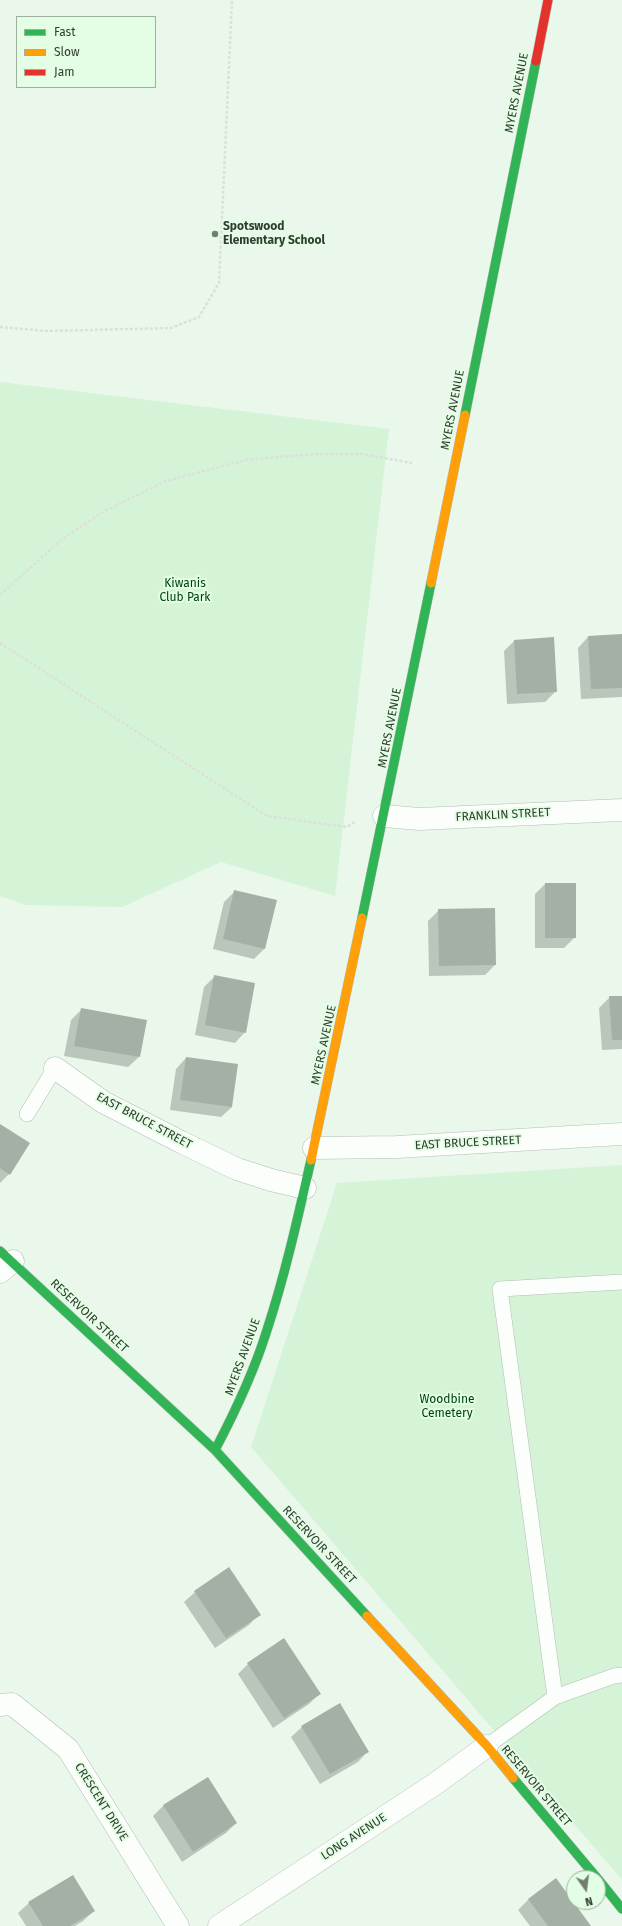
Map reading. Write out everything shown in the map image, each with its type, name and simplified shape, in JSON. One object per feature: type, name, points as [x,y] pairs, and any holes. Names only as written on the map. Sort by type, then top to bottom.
[{"type":"street","name":"MYERS AVENUE","points":[[216,1450],[236,1410],[267,1331],[305,1188],[385,811],[548,0]]},
{"type":"street","name":"FRANKLIN STREET","points":[[385,811],[419,819],[622,810]]},
{"type":"street","name":"EAST BRUCE STREET","points":[[55,1068],[103,1102],[237,1169],[271,1180],[305,1188]]},
{"type":"street","name":"EAST BRUCE STREET","points":[[314,1148],[397,1147],[622,1134]]},
{"type":"street","name":"RESERVOIR STREET","points":[[4,1261],[216,1450],[487,1746],[591,1870]]},
{"type":"street","name":"CRESCENT DRIVE","points":[[0,1705],[12,1704],[68,1749],[178,1926]]},
{"type":"street","name":"LONG AVENUE","points":[[219,1926],[435,1784],[487,1746]]},
{"type":"street","name":"RESERVOIR STREET","points":[[606,1888],[622,1909]]},
{"type":"lane","points":[[27,1114],[55,1068]]},
{"type":"lane","points":[[555,1696],[500,1289],[622,1282]]},
{"type":"lane","points":[[487,1746],[555,1696],[614,1676],[622,1675]]},
{"type":"path","points":[[0,327],[47,331],[171,328],[199,317],[219,283],[232,0]]},
{"type":"path","points":[[0,595],[61,540],[101,513],[166,481],[246,460],[315,454],[362,454],[412,463]]},
{"type":"path","points":[[0,643],[267,816],[347,827],[385,811]]},
{"type":"green space","name":"Kiwanis Club Park","points":[[0,382],[389,429],[335,896],[221,862],[122,907],[25,905],[0,896]]},
{"type":"green space","name":"Woodbine Cemetery","points":[[622,1165],[622,1880],[251,1447],[337,1183]]},
{"type":"building","points":[[622,634],[622,688],[591,689],[588,636]]},
{"type":"building","points":[[554,637],[557,692],[517,694],[514,640]]},
{"type":"building","points":[[545,883],[576,883],[576,938],[545,938]]},
{"type":"building","points":[[234,890],[277,900],[265,949],[223,939]]},
{"type":"building","points":[[495,908],[496,965],[439,966],[438,909]]},
{"type":"building","points":[[214,975],[255,983],[246,1033],[205,1025]]},
{"type":"building","points":[[609,996],[622,996],[622,1040],[612,1040]]},
{"type":"building","points":[[81,1008],[147,1020],[140,1057],[74,1046]]},
{"type":"building","points":[[186,1057],[238,1064],[232,1107],[180,1100]]},
{"type":"building","points":[[0,1124],[30,1143],[10,1175],[0,1168]]},
{"type":"building","points":[[229,1567],[261,1615],[226,1638],[194,1591]]},
{"type":"building","points":[[284,1638],[321,1694],[284,1718],[247,1663]]},
{"type":"building","points":[[340,1703],[369,1752],[330,1774],[301,1726]]},
{"type":"building","points":[[208,1777],[237,1823],[193,1852],[163,1805]]},
{"type":"building","points":[[73,1875],[95,1911],[70,1926],[43,1926],[28,1902]]},
{"type":"building","points":[[556,1878],[566,1892],[566,1910],[579,1910],[591,1926],[548,1926],[528,1899]]},
{"type":"traffic: fast","points":[[465,415],[536,61]]},
{"type":"traffic: fast","points":[[362,918],[431,583]]},
{"type":"traffic: fast","points":[[215,1450],[244,1392],[262,1346],[274,1309],[311,1160]]},
{"type":"traffic: fast","points":[[0,1251],[215,1450],[367,1616]]},
{"type":"traffic: fast","points":[[513,1778],[590,1870]]},
{"type":"traffic: fast","points":[[606,1889],[622,1909]]},
{"type":"traffic: slow","points":[[431,583],[465,415]]},
{"type":"traffic: slow","points":[[311,1160],[362,918]]},
{"type":"traffic: slow","points":[[367,1616],[487,1746],[513,1778]]},
{"type":"traffic: jam","points":[[536,61],[548,0]]},
{"type":"place","name":"Spotswood Elementary School","points":[[215,234]]}]
